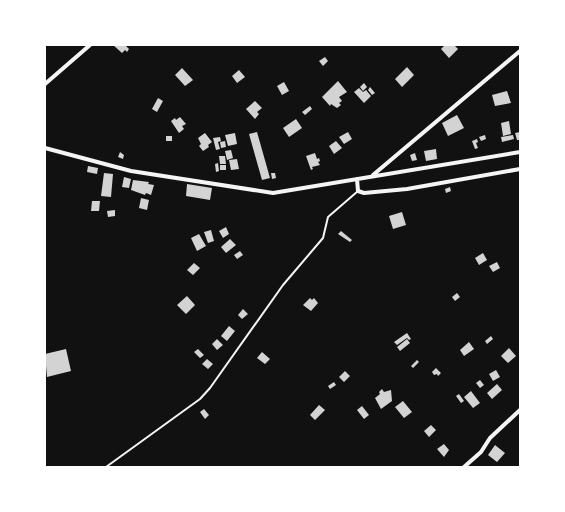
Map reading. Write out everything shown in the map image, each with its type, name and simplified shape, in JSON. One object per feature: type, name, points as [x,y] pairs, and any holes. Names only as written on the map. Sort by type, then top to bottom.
[{"type":"street","points":[[45,84],[90,45]]},
{"type":"street","points":[[372,176],[520,51]]},
{"type":"street","points":[[45,148],[131,171],[273,193],[520,152]]},
{"type":"street","points":[[357,178],[358,191],[364,194],[520,169]]},
{"type":"street","points":[[464,467],[481,452],[490,438],[520,410]]},
{"type":"lane","points":[[106,467],[200,399],[210,388],[283,286],[323,238],[328,217],[358,191]]},
{"type":"building","points":[[113,45],[125,45],[129,49],[127,52],[125,50],[122,53]]},
{"type":"building","points":[[445,45],[454,45],[458,49],[449,58],[441,49]]},
{"type":"building","points":[[325,57],[328,61],[323,66],[319,61]]},
{"type":"building","points":[[407,67],[414,75],[402,87],[395,79]]},
{"type":"building","points":[[182,68],[193,80],[185,86],[175,75]]},
{"type":"building","points":[[239,70],[245,77],[237,83],[232,76]]},
{"type":"building","points":[[338,81],[347,92],[339,97],[342,101],[339,103],[341,105],[337,108],[331,104],[330,106],[322,97]]},
{"type":"building","points":[[284,82],[289,91],[282,95],[277,86]]},
{"type":"building","points":[[364,83],[367,87],[363,91],[360,87]]},
{"type":"building","points":[[370,87],[375,93],[372,95],[368,90]]},
{"type":"building","points":[[359,88],[363,92],[366,90],[371,96],[364,103],[354,92]]},
{"type":"building","points":[[507,91],[511,103],[495,106],[492,95]]},
{"type":"building","points":[[158,98],[163,101],[157,112],[152,109]]},
{"type":"building","points":[[255,101],[262,108],[257,112],[259,114],[255,119],[246,109]]},
{"type":"building","points":[[310,106],[312,109],[305,115],[302,112]]},
{"type":"building","points":[[457,115],[464,128],[448,136],[442,123]]},
{"type":"building","points":[[180,117],[186,124],[182,126],[184,129],[179,133],[171,121]]},
{"type":"building","points":[[296,119],[302,128],[289,137],[283,128]]},
{"type":"building","points":[[509,121],[511,134],[503,136],[501,123]]},
{"type":"building","points":[[257,132],[270,178],[262,180],[249,134]]},
{"type":"building","points":[[348,132],[352,139],[344,144],[339,137]]},
{"type":"building","points":[[520,132],[520,140],[517,140],[515,133]]},
{"type":"building","points":[[205,133],[212,142],[203,151],[199,146],[201,144],[198,138]]},
{"type":"building","points":[[235,133],[237,144],[228,146],[225,135]]},
{"type":"building","points":[[485,135],[486,139],[481,141],[479,137]]},
{"type":"building","points":[[513,135],[514,139],[502,142],[501,137]]},
{"type":"building","points":[[166,136],[172,136],[172,141],[166,141]]},
{"type":"building","points":[[220,137],[221,141],[218,142],[220,149],[216,150],[213,138]]},
{"type":"building","points":[[477,139],[478,148],[475,149],[472,141]]},
{"type":"building","points":[[225,141],[226,147],[221,148],[220,142]]},
{"type":"building","points":[[336,141],[342,148],[334,154],[329,146]]},
{"type":"building","points":[[436,149],[437,159],[426,161],[424,151]]},
{"type":"building","points":[[231,150],[233,158],[227,160],[225,151]]},
{"type":"building","points":[[120,152],[124,155],[123,159],[118,157]]},
{"type":"building","points":[[315,153],[317,159],[319,158],[320,161],[318,162],[320,165],[312,167],[313,169],[311,170],[306,156]]},
{"type":"building","points":[[415,153],[417,160],[412,161],[410,155]]},
{"type":"building","points":[[219,156],[225,156],[226,164],[220,164]]},
{"type":"building","points":[[237,159],[239,169],[231,170],[229,160]]},
{"type":"building","points":[[218,163],[219,171],[216,172],[215,164]]},
{"type":"building","points":[[220,165],[226,165],[226,170],[220,170]]},
{"type":"building","points":[[88,166],[98,168],[97,174],[87,172]]},
{"type":"building","points":[[104,173],[113,174],[111,197],[101,196]]},
{"type":"building","points":[[271,173],[275,173],[276,178],[272,179]]},
{"type":"building","points":[[124,177],[131,179],[129,188],[122,187]]},
{"type":"building","points":[[133,180],[149,182],[148,184],[154,185],[151,195],[131,190]]},
{"type":"building","points":[[187,184],[212,188],[210,200],[186,196]]},
{"type":"building","points":[[450,187],[451,191],[446,193],[445,189]]},
{"type":"building","points":[[141,198],[149,200],[147,210],[139,208]]},
{"type":"building","points":[[92,201],[100,201],[99,211],[91,211]]},
{"type":"building","points":[[115,210],[115,216],[108,217],[107,211]]},
{"type":"building","points":[[402,212],[406,225],[393,229],[389,216]]},
{"type":"building","points":[[226,227],[229,234],[223,238],[219,231]]},
{"type":"building","points":[[211,230],[214,241],[208,243],[204,232]]},
{"type":"building","points":[[341,231],[352,240],[350,242],[338,234]]},
{"type":"building","points":[[199,234],[206,246],[197,251],[191,238]]},
{"type":"building","points":[[230,239],[236,245],[226,253],[221,247]]},
{"type":"building","points":[[240,251],[243,255],[237,259],[234,255]]},
{"type":"building","points":[[483,253],[487,260],[479,265],[475,258]]},
{"type":"building","points":[[497,262],[500,268],[493,272],[489,266]]},
{"type":"building","points":[[194,263],[200,268],[193,275],[187,270]]},
{"type":"building","points":[[457,293],[460,297],[455,301],[452,297]]},
{"type":"building","points":[[187,296],[195,305],[186,314],[177,305]]},
{"type":"building","points":[[310,298],[312,300],[314,298],[318,303],[311,311],[303,305]]},
{"type":"building","points":[[243,309],[248,314],[242,319],[238,315]]},
{"type":"building","points":[[229,326],[235,331],[227,341],[221,336]]},
{"type":"building","points":[[407,333],[411,339],[407,338],[397,345],[394,342]]},
{"type":"building","points":[[491,336],[493,339],[487,344],[485,341]]},
{"type":"building","points":[[217,339],[223,345],[217,350],[212,344]]},
{"type":"building","points":[[407,339],[410,343],[400,351],[397,347]]},
{"type":"building","points":[[469,342],[474,349],[464,356],[460,350]]},
{"type":"building","points":[[509,348],[516,356],[508,363],[501,356]]},
{"type":"building","points":[[66,349],[71,371],[47,377],[45,354]]},
{"type":"building","points":[[198,349],[204,355],[200,358],[194,352]]},
{"type":"building","points":[[262,352],[270,359],[265,364],[257,358]]},
{"type":"building","points":[[207,359],[213,364],[208,369],[202,364]]},
{"type":"building","points":[[417,360],[419,362],[413,368],[411,366]]},
{"type":"building","points":[[436,368],[441,373],[438,376],[432,372]]},
{"type":"building","points":[[496,370],[500,377],[493,381],[489,374]]},
{"type":"building","points":[[345,371],[350,376],[344,382],[339,377]]},
{"type":"building","points":[[480,380],[484,385],[480,388],[476,383]]},
{"type":"building","points":[[334,382],[336,385],[330,389],[328,386]]},
{"type":"building","points":[[497,384],[502,390],[492,399],[487,393]]},
{"type":"building","points":[[382,389],[384,392],[391,390],[392,401],[381,409],[375,398]]},
{"type":"building","points":[[471,391],[480,403],[473,408],[464,397]]},
{"type":"building","points":[[459,394],[464,401],[461,403],[456,396]]},
{"type":"building","points":[[403,401],[412,412],[404,418],[395,407]]},
{"type":"building","points":[[319,405],[325,410],[315,420],[310,415]]},
{"type":"building","points":[[362,406],[369,415],[364,419],[357,410]]},
{"type":"building","points":[[204,409],[209,415],[205,419],[200,412]]},
{"type":"building","points":[[431,425],[436,430],[429,437],[424,431]]},
{"type":"building","points":[[444,444],[449,450],[444,457],[437,449]]},
{"type":"building","points":[[495,445],[505,453],[497,462],[488,455]]}]
